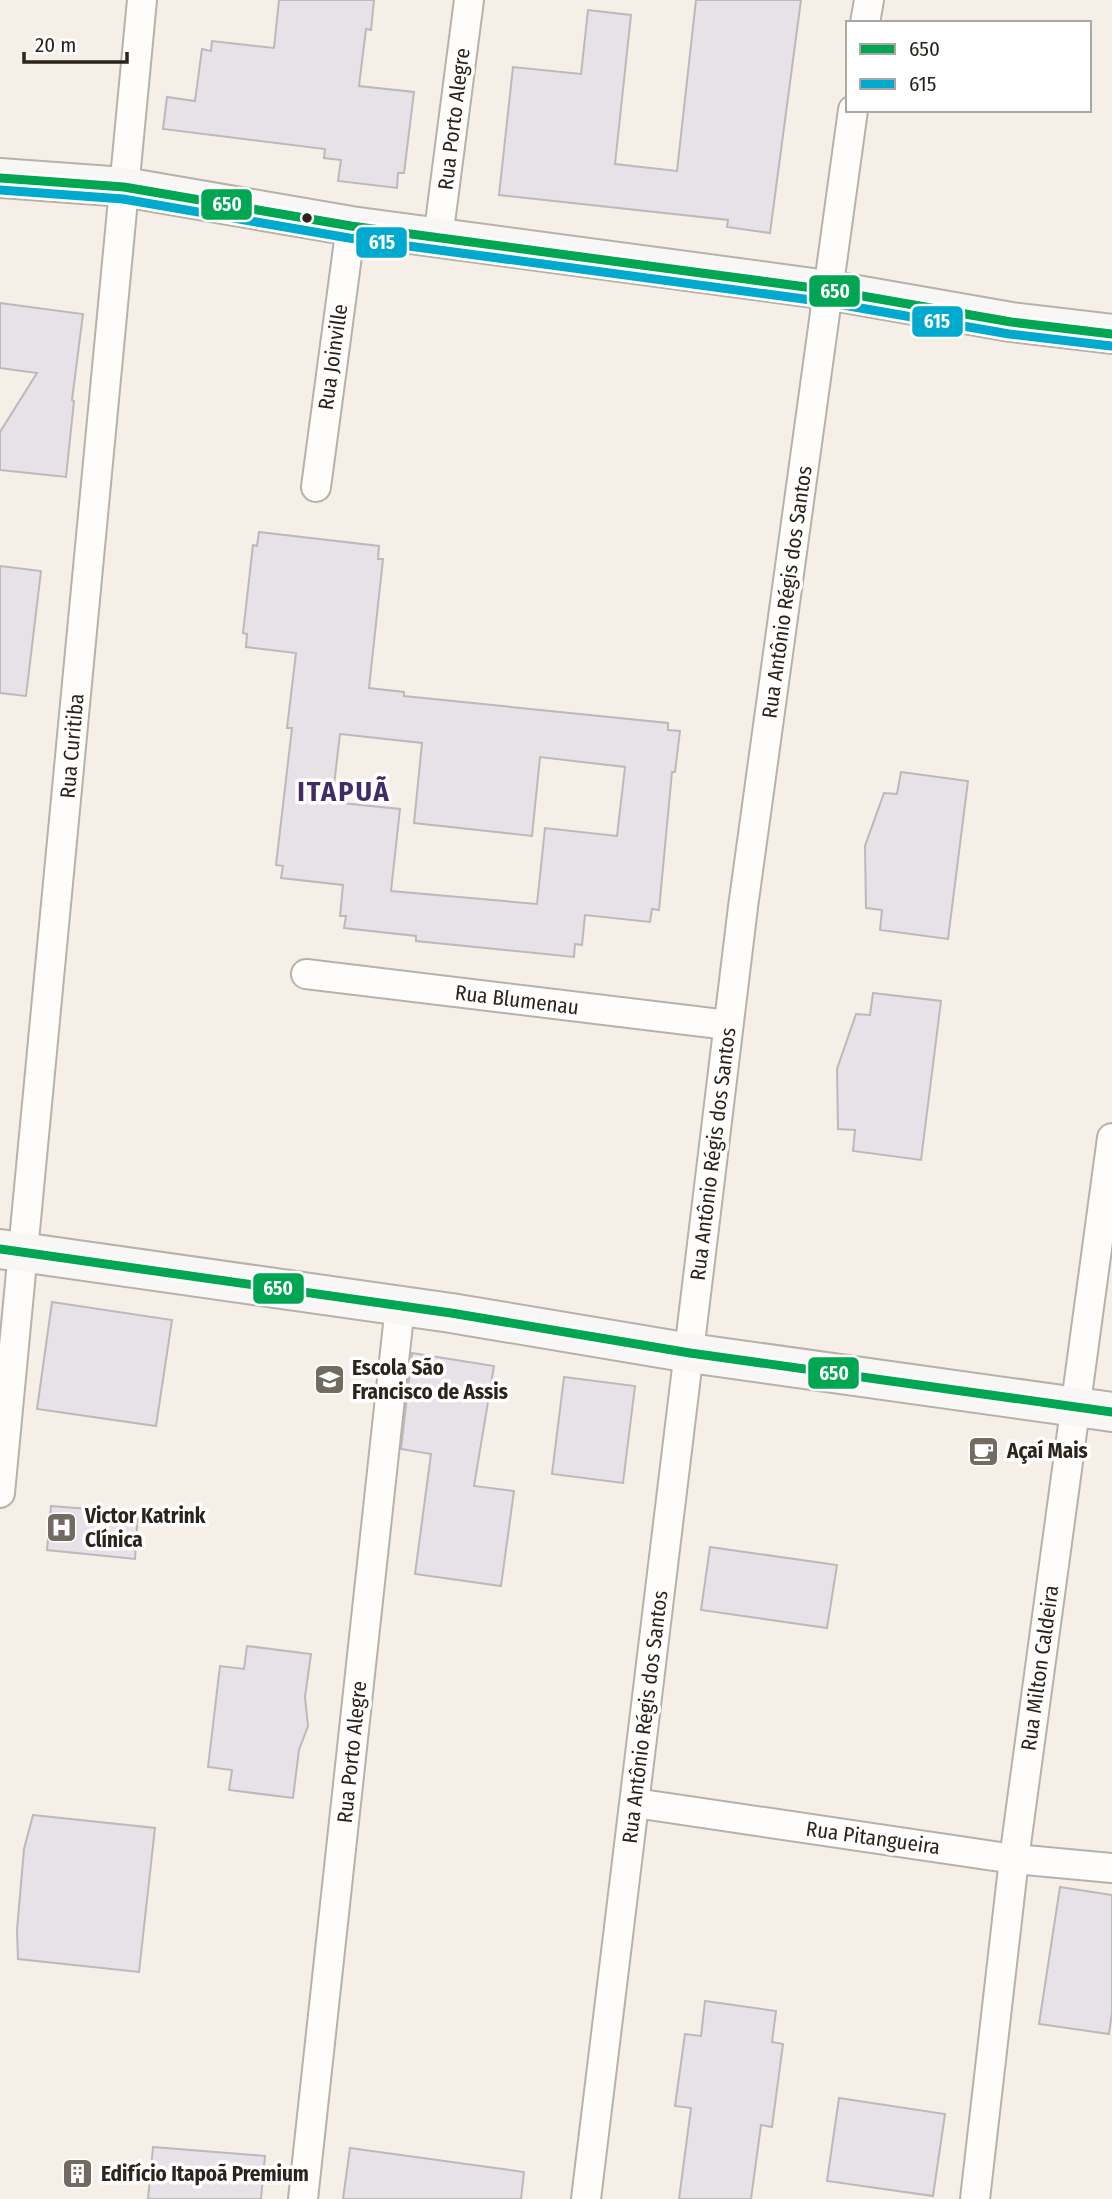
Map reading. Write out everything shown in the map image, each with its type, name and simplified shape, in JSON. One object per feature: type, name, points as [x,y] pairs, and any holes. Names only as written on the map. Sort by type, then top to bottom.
[{"type":"main road","points":[[0,178],[124,187],[351,226],[828,290],[1011,322],[1112,334]]},
{"type":"main road","points":[[12,1250],[400,1306],[690,1353],[1094,1409]]},
{"type":"street","name":"Rua Curitiba","points":[[0,1493],[12,1250],[142,0]]},
{"type":"street","name":"Rua Porto Alegre","points":[[438,238],[469,0]]},
{"type":"street","points":[[865,21],[869,0]]},
{"type":"street","name":"Rua Antônio Régis dos Santos","points":[[586,2199],[728,1025],[853,112]]},
{"type":"street","name":"Rua Joinville","points":[[316,487],[351,226]]},
{"type":"street","name":"Rua Blumenau","points":[[306,974],[728,1025]]},
{"type":"street","name":"Rua Milton Caldeira","points":[[975,2199],[1014,1859],[1094,1409],[1112,1138]]},
{"type":"street","name":"Rua Porto Alegre","points":[[303,2199],[400,1306]]},
{"type":"street","name":"Rua Pitangueira","points":[[635,1803],[1014,1859],[1112,1868]]},
{"type":"building","points":[[279,0],[374,0],[371,30],[366,29],[359,86],[414,92],[404,173],[398,173],[397,188],[338,181],[341,160],[324,158],[325,149],[163,129],[167,97],[195,101],[202,49],[211,51],[212,41],[274,48]]},
{"type":"building","points":[[696,0],[801,0],[770,233],[727,227],[728,220],[499,195],[513,67],[581,74],[588,10],[631,15],[615,164],[677,171]]},
{"type":"building","points":[[0,303],[83,314],[66,477],[0,470],[0,432],[37,373],[0,368]]},
{"type":"building","points":[[259,532],[379,546],[378,559],[383,559],[369,688],[404,692],[404,696],[668,723],[668,730],[680,731],[675,772],[672,772],[659,910],[652,909],[650,922],[585,915],[582,945],[575,944],[574,957],[416,941],[416,936],[344,928],[346,916],[340,916],[343,885],[281,878],[283,866],[276,865],[292,728],[287,728],[296,653],[246,647],[247,634],[243,633],[253,545],[257,546]],"holes":[[[340,734],[422,743],[414,823],[532,836],[540,757],[625,767],[617,836],[545,828],[537,904],[391,891],[400,809],[332,802]]]},
{"type":"building","points":[[0,566],[41,571],[26,696],[0,693]]},
{"type":"building","points":[[901,772],[968,781],[948,939],[880,930],[882,910],[866,908],[865,846],[884,793],[897,794]]},
{"type":"building","points":[[873,993],[941,1001],[921,1160],[853,1151],[855,1130],[838,1129],[837,1069],[856,1014],[870,1015]]},
{"type":"building","points":[[52,1302],[172,1320],[156,1426],[37,1409]]},
{"type":"building","points":[[412,1353],[494,1366],[474,1486],[514,1491],[501,1586],[415,1574],[431,1454],[401,1449]]},
{"type":"building","points":[[564,1377],[635,1386],[623,1483],[552,1474]]},
{"type":"building","points":[[51,1506],[138,1513],[135,1559],[47,1550]]},
{"type":"building","points":[[710,1547],[837,1565],[827,1628],[701,1610]]},
{"type":"building","points":[[247,1646],[311,1654],[305,1697],[308,1726],[299,1750],[293,1798],[229,1790],[232,1770],[208,1767],[220,1666],[244,1669]]},
{"type":"building","points":[[33,1815],[155,1828],[139,1972],[18,1959],[17,1930],[24,1849]]},
{"type":"building","points":[[1060,1887],[1112,1895],[1112,2012],[1109,2034],[1039,2024]]},
{"type":"building","points":[[705,2001],[776,2011],[772,2042],[783,2044],[772,2127],[761,2125],[751,2199],[679,2199],[691,2108],[675,2106],[685,2034],[701,2036]]},
{"type":"building","points":[[839,2098],[945,2114],[933,2196],[827,2181]]},
{"type":"building","points":[[153,2147],[265,2156],[261,2199],[148,2199]]},
{"type":"building","points":[[350,2148],[524,2172],[521,2199],[343,2199]]},
{"type":"transit line","name":"650","points":[[0,178],[124,187],[351,226],[828,290],[1011,322],[1112,334]]},
{"type":"transit line","name":"615","points":[[0,190],[123,199],[349,238],[826,302],[1009,334],[1111,346]]},
{"type":"transit line","name":"650","points":[[0,1249],[451,1313],[690,1353],[1112,1412]]},
{"type":"place","name":"Escola São Francisco de Assis","points":[[329,1380]]},
{"type":"place","name":"Açaí Mais","points":[[984,1451]]},
{"type":"place","name":"Victor Katrink Clínica","points":[[62,1528]]},
{"type":"place","name":"Edifício Itapoã Premium","points":[[78,2174]]},
{"type":"district","name":"ITAPUÃ","points":[[344,791]]}]
